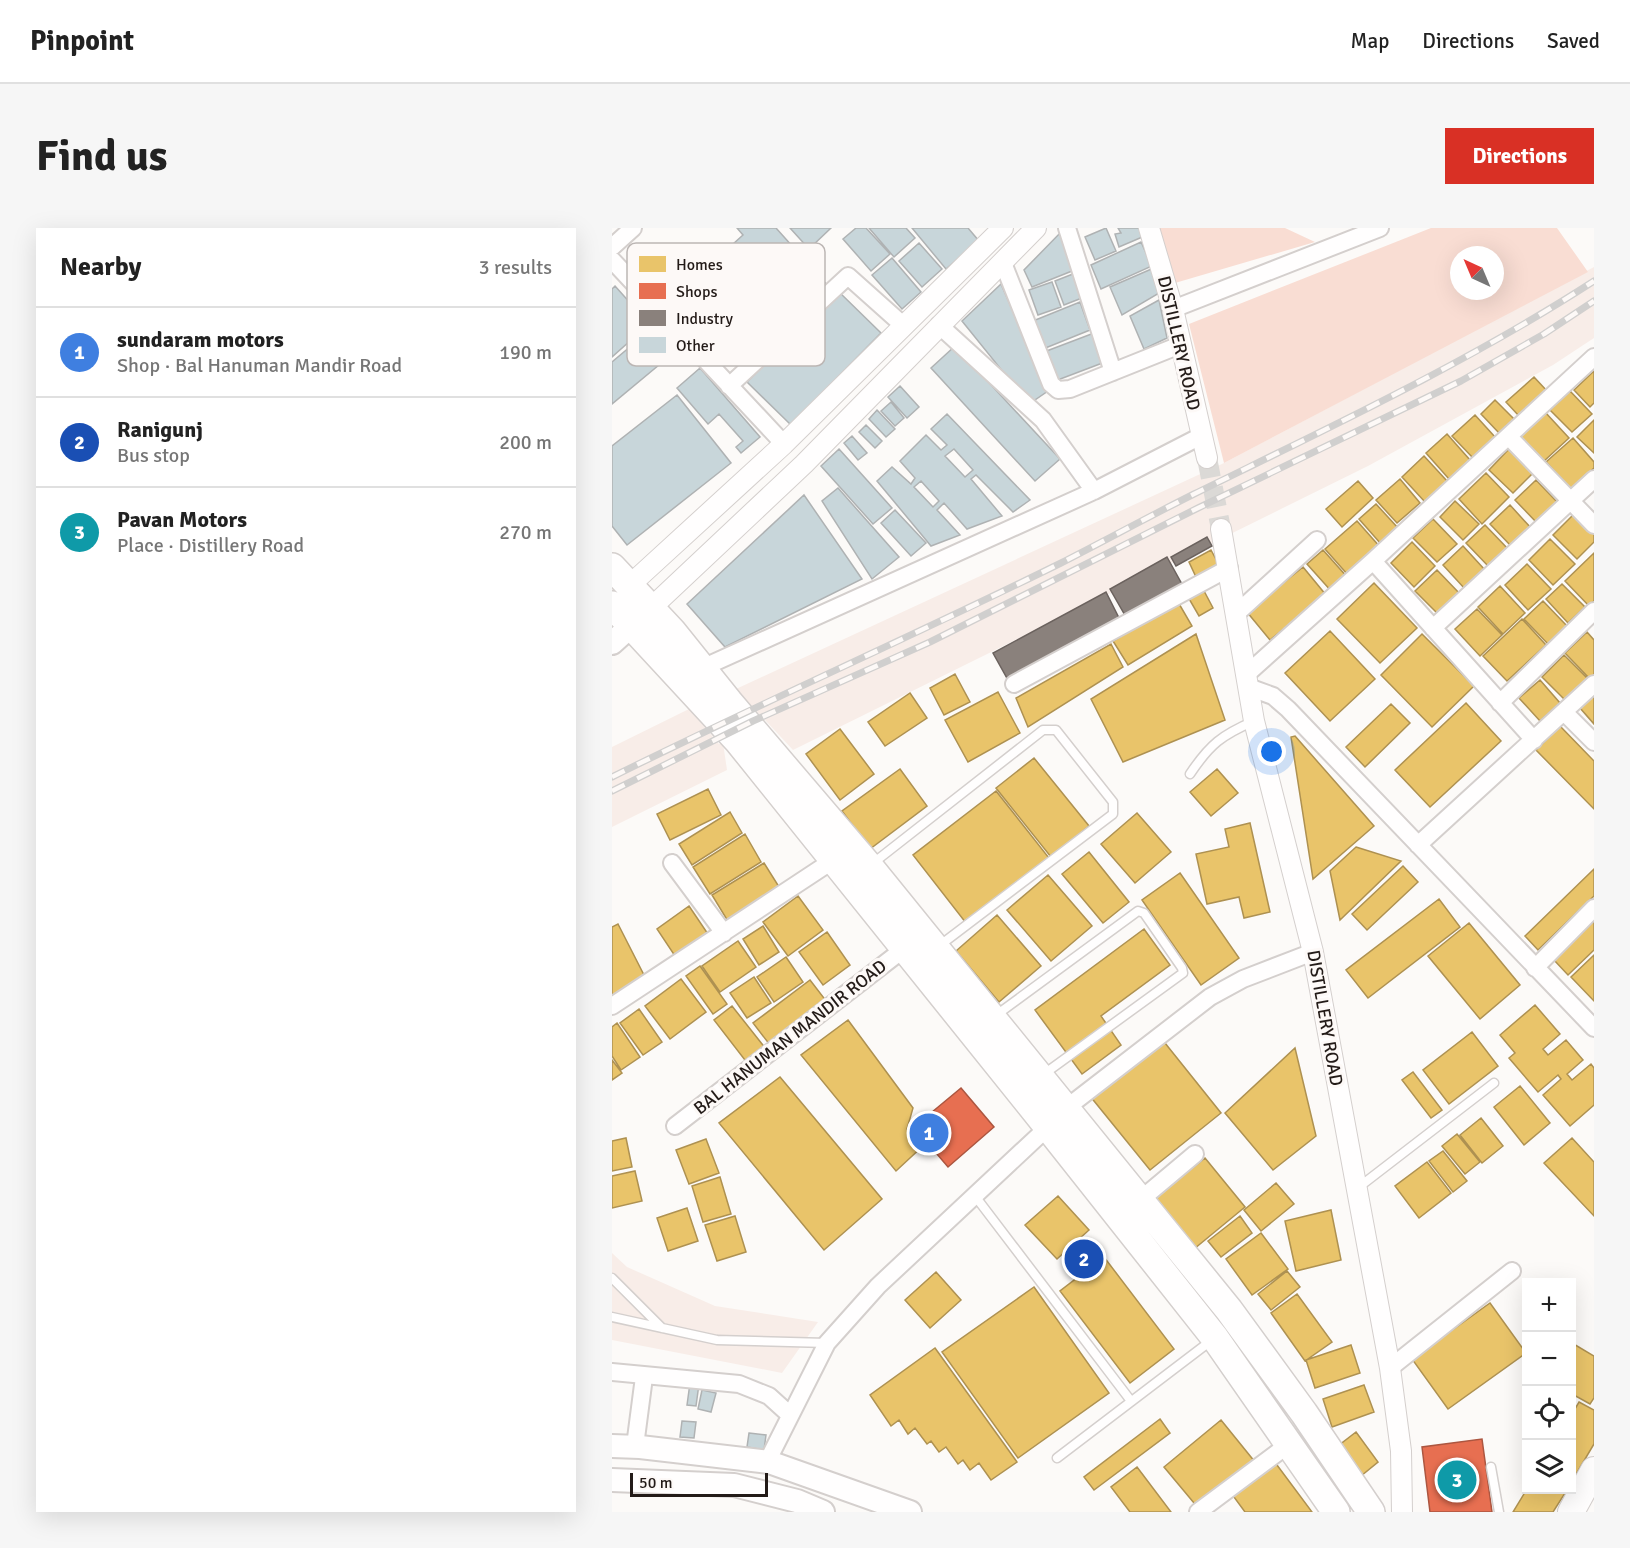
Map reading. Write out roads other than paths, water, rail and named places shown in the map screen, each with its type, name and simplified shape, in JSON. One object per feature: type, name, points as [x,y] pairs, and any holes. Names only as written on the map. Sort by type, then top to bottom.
[{"type":"highway","points":[[616,590],[651,608],[869,866],[1040,1077],[1057,1118],[1215,1338],[1336,1512]]},
{"type":"highway","points":[[616,590],[622,635],[730,733],[835,859],[905,948],[1057,1118],[1139,1201],[1229,1310],[1304,1413],[1371,1512]]},
{"type":"main road","points":[[622,635],[651,608]]},
{"type":"main road","points":[[612,1446],[635,1446],[767,1462],[910,1512]]},
{"type":"main road","points":[[1571,1512],[1594,1470]]},
{"type":"main road","points":[[612,1480],[734,1485],[798,1501],[823,1512]]},
{"type":"street","points":[[612,248],[633,228]]},
{"type":"street","points":[[651,608],[804,464],[1036,228]]},
{"type":"street","points":[[1067,228],[1113,372]]},
{"type":"street","name":"DISTILLERY ROAD","points":[[1149,228],[1173,309],[1207,458]]},
{"type":"street","points":[[616,590],[784,444],[1000,229]]},
{"type":"street","points":[[1173,309],[1372,229]]},
{"type":"street","points":[[612,260],[627,276]]},
{"type":"street","points":[[1003,263],[1051,384],[1058,390],[1070,389],[1180,345]]},
{"type":"street","points":[[825,297],[848,276],[904,326]]},
{"type":"street","points":[[939,325],[1048,426],[1094,491]]},
{"type":"street","points":[[1594,357],[1373,561],[1249,680],[1288,709],[1594,1028]]},
{"type":"street","points":[[710,366],[784,444]]},
{"type":"street","points":[[729,386],[751,366]]},
{"type":"street","points":[[702,668],[1094,491],[1201,436]]},
{"type":"street","points":[[1509,436],[1594,525]]},
{"type":"street","points":[[1433,628],[1594,479]]},
{"type":"street","name":"DISTILLERY ROAD","points":[[1221,529],[1249,680],[1254,722],[1313,952],[1390,1368],[1401,1451],[1402,1512]]},
{"type":"street","points":[[1237,613],[1317,540]]},
{"type":"street","points":[[1373,561],[1533,740]]},
{"type":"street","points":[[1014,684],[1228,568]]},
{"type":"street","points":[[1500,703],[1594,611]]},
{"type":"street","points":[[1418,845],[1594,684]]},
{"type":"street","points":[[1564,712],[1594,742]]},
{"type":"street","points":[[612,1006],[835,859]]},
{"type":"street","points":[[672,863],[724,933]]},
{"type":"street","points":[[1535,968],[1594,908]]},
{"type":"street","name":"BAL HANUMAN MANDIR ROAD","points":[[675,1126],[905,948]]},
{"type":"street","points":[[767,1462],[826,1343],[878,1286],[1057,1118],[1210,997],[1243,979],[1313,952]]},
{"type":"street","points":[[1139,1201],[1195,1154]]},
{"type":"street","points":[[1390,1368],[1512,1271]]},
{"type":"street","points":[[612,1372],[644,1377],[739,1384],[769,1396],[790,1415]]},
{"type":"street","points":[[635,1446],[644,1377]]},
{"type":"street","points":[[1198,1512],[1289,1444]]},
{"type":"lane","points":[[1190,774],[1213,743],[1225,734],[1254,722]]},
{"type":"lane","points":[[869,866],[1043,730],[1056,730],[1113,802],[1113,814],[937,948]]},
{"type":"lane","points":[[993,1018],[1138,911],[1144,913],[1182,968],[1183,973],[1040,1077]]},
{"type":"lane","points":[[1356,1189],[1494,1083]]},
{"type":"lane","points":[[975,1196],[1131,1401]]},
{"type":"lane","points":[[612,1278],[662,1328]]},
{"type":"lane","points":[[612,1317],[717,1340],[826,1343]]},
{"type":"lane","points":[[1057,1458],[1215,1338]]},
{"type":"lane","points":[[1491,1467],[1499,1512]]},
{"type":"tunnel","points":[[1207,458],[1221,529]]},
{"type":"railway","points":[[612,777],[1061,563],[1194,494],[1347,419],[1447,367],[1594,281]]},
{"type":"railway","points":[[612,791],[753,721],[930,642],[1198,508],[1461,381],[1544,334],[1594,301]]},
{"type":"place","name":"sundaram motors","points":[[929,1133]]},
{"type":"place","name":"Ranigunj","points":[[1084,1259]]},
{"type":"place","name":"Pavan Motors","points":[[1457,1480]]}]
